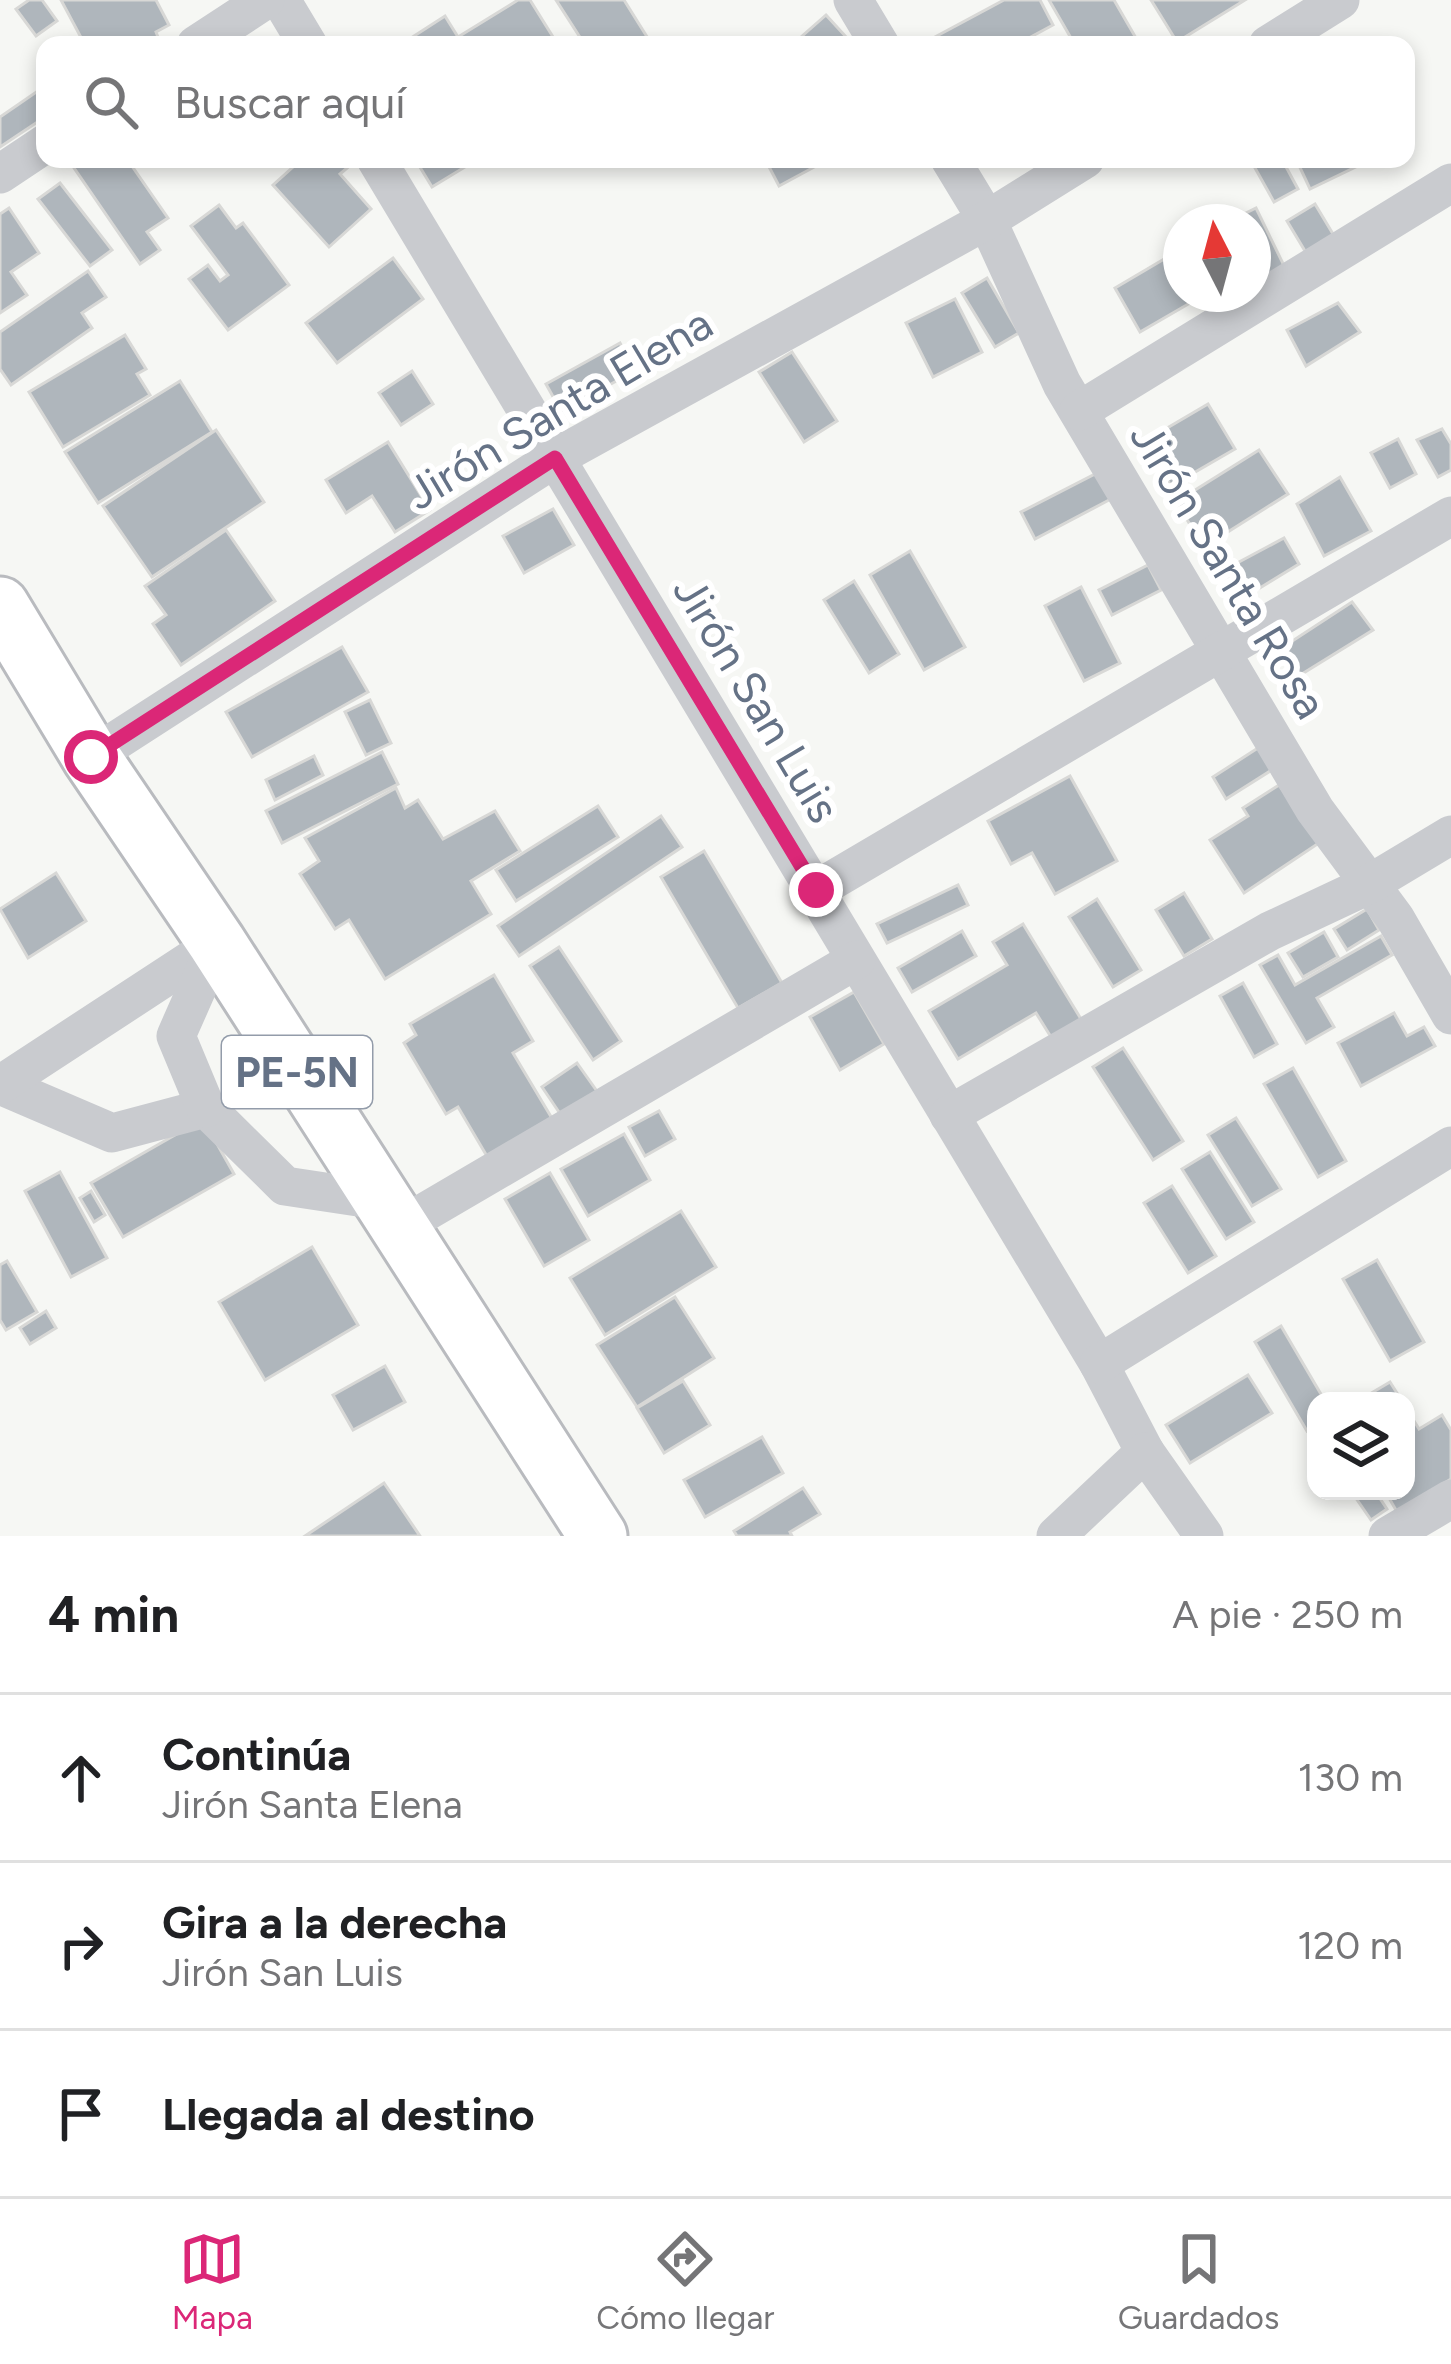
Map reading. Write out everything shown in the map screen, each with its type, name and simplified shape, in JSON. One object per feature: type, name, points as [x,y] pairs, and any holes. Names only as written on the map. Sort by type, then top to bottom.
[{"type":"highway","name":"PE-5N","points":[[0,606],[91,757],[218,943],[598,1536]]},
{"type":"street","points":[[210,36],[265,0]]},
{"type":"street","points":[[281,0],[303,36]]},
{"type":"street","points":[[853,0],[875,36]]},
{"type":"street","points":[[1282,36],[1340,0]]},
{"type":"street","points":[[0,174],[36,150]]},
{"type":"street","name":"Jirón San Luis","points":[[381,168],[1100,1364],[1145,1452],[1204,1536]]},
{"type":"street","name":"Jirón Santa Rosa","points":[[955,168],[987,220],[1078,411],[1366,886],[1395,918],[1451,1015]]},
{"type":"street","name":"Jirón Santa Elena","points":[[91,757],[555,458],[987,220],[1071,168]]},
{"type":"street","points":[[1078,411],[1446,197]]},
{"type":"street","points":[[816,890],[1451,516]]},
{"type":"street","points":[[950,1115],[1270,931],[1366,886],[1451,835]]},
{"type":"street","points":[[0,1084],[218,943]]},
{"type":"street","points":[[218,943],[176,1036],[206,1108],[285,1186],[388,1214],[856,960]]},
{"type":"street","points":[[0,1084],[112,1133],[206,1108]]},
{"type":"street","points":[[1100,1364],[1451,1146]]},
{"type":"street","points":[[1056,1536],[1145,1452]]},
{"type":"street","points":[[1388,1536],[1451,1499]]},
{"type":"building","points":[[29,0],[42,0],[57,21],[36,36],[16,9]]},
{"type":"building","points":[[61,0],[156,0],[169,25],[156,32],[158,36],[80,36]]},
{"type":"building","points":[[518,0],[530,0],[552,36],[460,36]]},
{"type":"building","points":[[556,0],[624,0],[646,36],[579,36]]},
{"type":"building","points":[[1004,0],[1040,0],[1053,25],[1033,36],[937,36]]},
{"type":"building","points":[[1049,0],[1114,0],[1135,36],[1070,36]]},
{"type":"building","points":[[1151,0],[1245,0],[1187,36],[1173,36]]},
{"type":"building","points":[[826,15],[845,36],[802,36]]},
{"type":"building","points":[[445,16],[457,36],[414,36]]},
{"type":"building","points":[[36,92],[36,123],[0,147],[0,117]]},
{"type":"building","points":[[74,168],[133,168],[168,218],[147,232],[160,250],[140,264]]},
{"type":"building","points":[[292,168],[347,168],[340,174],[371,209],[329,247],[273,185]]},
{"type":"building","points":[[420,168],[463,168],[432,187]]},
{"type":"building","points":[[770,168],[812,168],[779,186]]},
{"type":"building","points":[[1255,168],[1287,168],[1298,189],[1274,202]]},
{"type":"building","points":[[1300,168],[1353,168],[1310,189]]},
{"type":"building","points":[[60,183],[112,250],[90,266],[38,199]]},
{"type":"building","points":[[1315,204],[1339,244],[1311,261],[1287,221]]},
{"type":"building","points":[[219,205],[236,228],[243,223],[289,285],[228,330],[189,279],[208,265],[220,281],[228,275],[191,226]]},
{"type":"building","points":[[9,208],[39,253],[11,272],[27,295],[0,313],[0,214]]},
{"type":"building","points":[[1271,239],[1290,278],[1271,280]]},
{"type":"building","points":[[393,258],[423,299],[337,363],[306,323]]},
{"type":"building","points":[[1163,260],[1163,312],[1175,312],[1140,332],[1115,288]]},
{"type":"building","points":[[88,271],[106,297],[82,313],[92,328],[11,385],[0,369],[0,332]]},
{"type":"building","points":[[987,278],[1019,333],[995,347],[962,293]]},
{"type":"building","points":[[955,299],[982,352],[933,377],[906,323]]},
{"type":"building","points":[[1338,303],[1360,332],[1306,366],[1287,330]]},
{"type":"building","points":[[125,335],[146,369],[137,374],[150,395],[63,447],[29,392]]},
{"type":"building","points":[[620,343],[635,371],[561,411],[546,384]]},
{"type":"building","points":[[792,352],[837,421],[804,442],[759,372]]},
{"type":"building","points":[[412,371],[433,404],[401,425],[379,393]]},
{"type":"building","points":[[180,381],[212,432],[98,503],[65,452]]},
{"type":"building","points":[[1208,404],[1235,449],[1171,486],[1145,441]]},
{"type":"building","points":[[1442,429],[1451,444],[1451,470],[1438,477],[1417,440]]},
{"type":"building","points":[[216,430],[264,502],[152,577],[103,506]]},
{"type":"building","points":[[1398,439],[1416,474],[1390,488],[1371,453]]},
{"type":"building","points":[[388,442],[430,510],[395,532],[372,496],[346,513],[326,480]]},
{"type":"building","points":[[1259,450],[1288,494],[1204,547],[1176,502]]},
{"type":"building","points":[[1097,473],[1111,499],[1035,539],[1021,512]]},
{"type":"building","points":[[1340,477],[1371,531],[1324,556],[1297,504]]},
{"type":"building","points":[[553,509],[574,545],[524,573],[503,536]]},
{"type":"building","points":[[226,530],[275,601],[181,665],[153,624],[166,615],[145,586]]},
{"type":"building","points":[[1284,538],[1299,564],[1242,599],[1224,570]]},
{"type":"building","points":[[910,551],[965,647],[924,670],[870,575]]},
{"type":"building","points":[[1148,565],[1161,590],[1112,615],[1099,590]]},
{"type":"building","points":[[854,581],[899,654],[869,673],[824,600]]},
{"type":"building","points":[[1081,587],[1120,663],[1084,681],[1045,606]]},
{"type":"building","points":[[1352,602],[1373,630],[1297,677],[1277,651]]},
{"type":"building","points":[[342,647],[368,692],[252,757],[226,712]]},
{"type":"building","points":[[370,700],[391,743],[366,755],[345,712]]},
{"type":"building","points":[[1261,746],[1275,768],[1226,799],[1213,777]]},
{"type":"building","points":[[382,752],[398,784],[282,843],[266,811]]},
{"type":"building","points":[[314,756],[323,775],[275,800],[266,780]]},
{"type":"building","points":[[1070,776],[1117,861],[1055,894],[1032,853],[1011,864],[988,821]]},
{"type":"building","points":[[1279,785],[1322,841],[1244,893],[1210,840],[1248,816],[1243,808]]},
{"type":"building","points":[[396,788],[405,808],[418,800],[443,839],[495,811],[520,851],[471,881],[491,914],[385,979],[349,920],[335,929],[300,874],[319,861],[305,838]]},
{"type":"building","points":[[598,806],[618,837],[516,901],[496,870]]},
{"type":"building","points":[[661,816],[682,847],[519,956],[498,926]]},
{"type":"building","points":[[704,851],[782,983],[738,1008],[661,877]]},
{"type":"building","points":[[56,873],[86,921],[28,958],[0,909]]},
{"type":"building","points":[[958,885],[968,905],[887,943],[877,924]]},
{"type":"building","points":[[1184,893],[1212,939],[1184,956],[1156,910]]},
{"type":"building","points":[[1097,899],[1141,970],[1113,987],[1069,917]]},
{"type":"building","points":[[1367,909],[1379,930],[1347,950],[1334,929]]},
{"type":"building","points":[[1023,924],[1081,1019],[1051,1037],[1036,1013],[958,1059],[929,1011],[1007,965],[993,942]]},
{"type":"building","points":[[962,931],[976,956],[912,992],[898,968]]},
{"type":"building","points":[[1324,932],[1338,957],[1303,977],[1288,953]]},
{"type":"building","points":[[1381,936],[1392,955],[1317,998],[1334,1027],[1306,1043],[1260,965],[1278,955],[1295,985]]},
{"type":"building","points":[[559,947],[621,1041],[593,1060],[530,966]]},
{"type":"building","points":[[494,975],[533,1041],[513,1053],[553,1120],[488,1158],[458,1107],[446,1114],[404,1043],[416,1035],[410,1024]]},
{"type":"building","points":[[1243,983],[1277,1044],[1254,1057],[1220,996]]},
{"type":"building","points":[[854,992],[884,1044],[840,1070],[810,1017]]},
{"type":"building","points":[[1394,1013],[1407,1036],[1424,1027],[1435,1046],[1361,1086],[1338,1043]]},
{"type":"building","points":[[1123,1048],[1183,1141],[1153,1160],[1093,1067]]},
{"type":"building","points":[[577,1063],[599,1094],[563,1118],[542,1087]]},
{"type":"building","points":[[1293,1068],[1346,1161],[1318,1177],[1264,1084]]},
{"type":"building","points":[[659,1111],[675,1139],[645,1156],[629,1127]]},
{"type":"building","points":[[1236,1118],[1281,1189],[1252,1206],[1208,1135]]},
{"type":"building","points":[[203,1119],[234,1174],[123,1237],[91,1183]]},
{"type":"building","points":[[624,1134],[650,1180],[588,1216],[561,1169]]},
{"type":"building","points":[[1210,1152],[1254,1222],[1226,1239],[1182,1169]]},
{"type":"building","points":[[60,1172],[107,1258],[71,1277],[25,1191]]},
{"type":"building","points":[[550,1173],[589,1240],[544,1266],[505,1199]]},
{"type":"building","points":[[1172,1186],[1216,1256],[1188,1273],[1144,1203]]},
{"type":"building","points":[[91,1191],[105,1215],[94,1222],[80,1198]]},
{"type":"building","points":[[681,1211],[716,1267],[605,1335],[570,1278]]},
{"type":"building","points":[[312,1247],[358,1325],[265,1380],[219,1302]]},
{"type":"building","points":[[1377,1260],[1424,1342],[1390,1361],[1343,1279]]},
{"type":"building","points":[[7,1261],[37,1312],[6,1330],[0,1320],[0,1265]]},
{"type":"building","points":[[675,1297],[714,1358],[637,1407],[597,1345]]},
{"type":"building","points":[[46,1311],[56,1328],[30,1344],[20,1328]]},
{"type":"building","points":[[1281,1326],[1320,1392],[1307,1392],[1307,1431],[1255,1342]]},
{"type":"building","points":[[385,1366],[405,1402],[353,1430],[333,1395]]},
{"type":"building","points":[[1248,1375],[1272,1413],[1190,1463],[1166,1425]]},
{"type":"building","points":[[683,1381],[710,1425],[664,1453],[637,1408]]},
{"type":"building","points":[[1390,1382],[1396,1392],[1373,1392]]},
{"type":"building","points":[[1442,1415],[1451,1430],[1451,1479],[1397,1512],[1390,1500],[1415,1500],[1415,1423],[1419,1429]]},
{"type":"building","points":[[762,1437],[783,1473],[705,1517],[684,1480]]},
{"type":"building","points":[[384,1483],[420,1536],[305,1536]]},
{"type":"building","points":[[803,1488],[820,1514],[790,1532],[792,1536],[737,1536],[734,1531]]},
{"type":"building","points":[[1357,1500],[1381,1500],[1387,1509],[1371,1520]]},
{"type":"route","points":[[91,757],[555,458],[816,890]]}]
